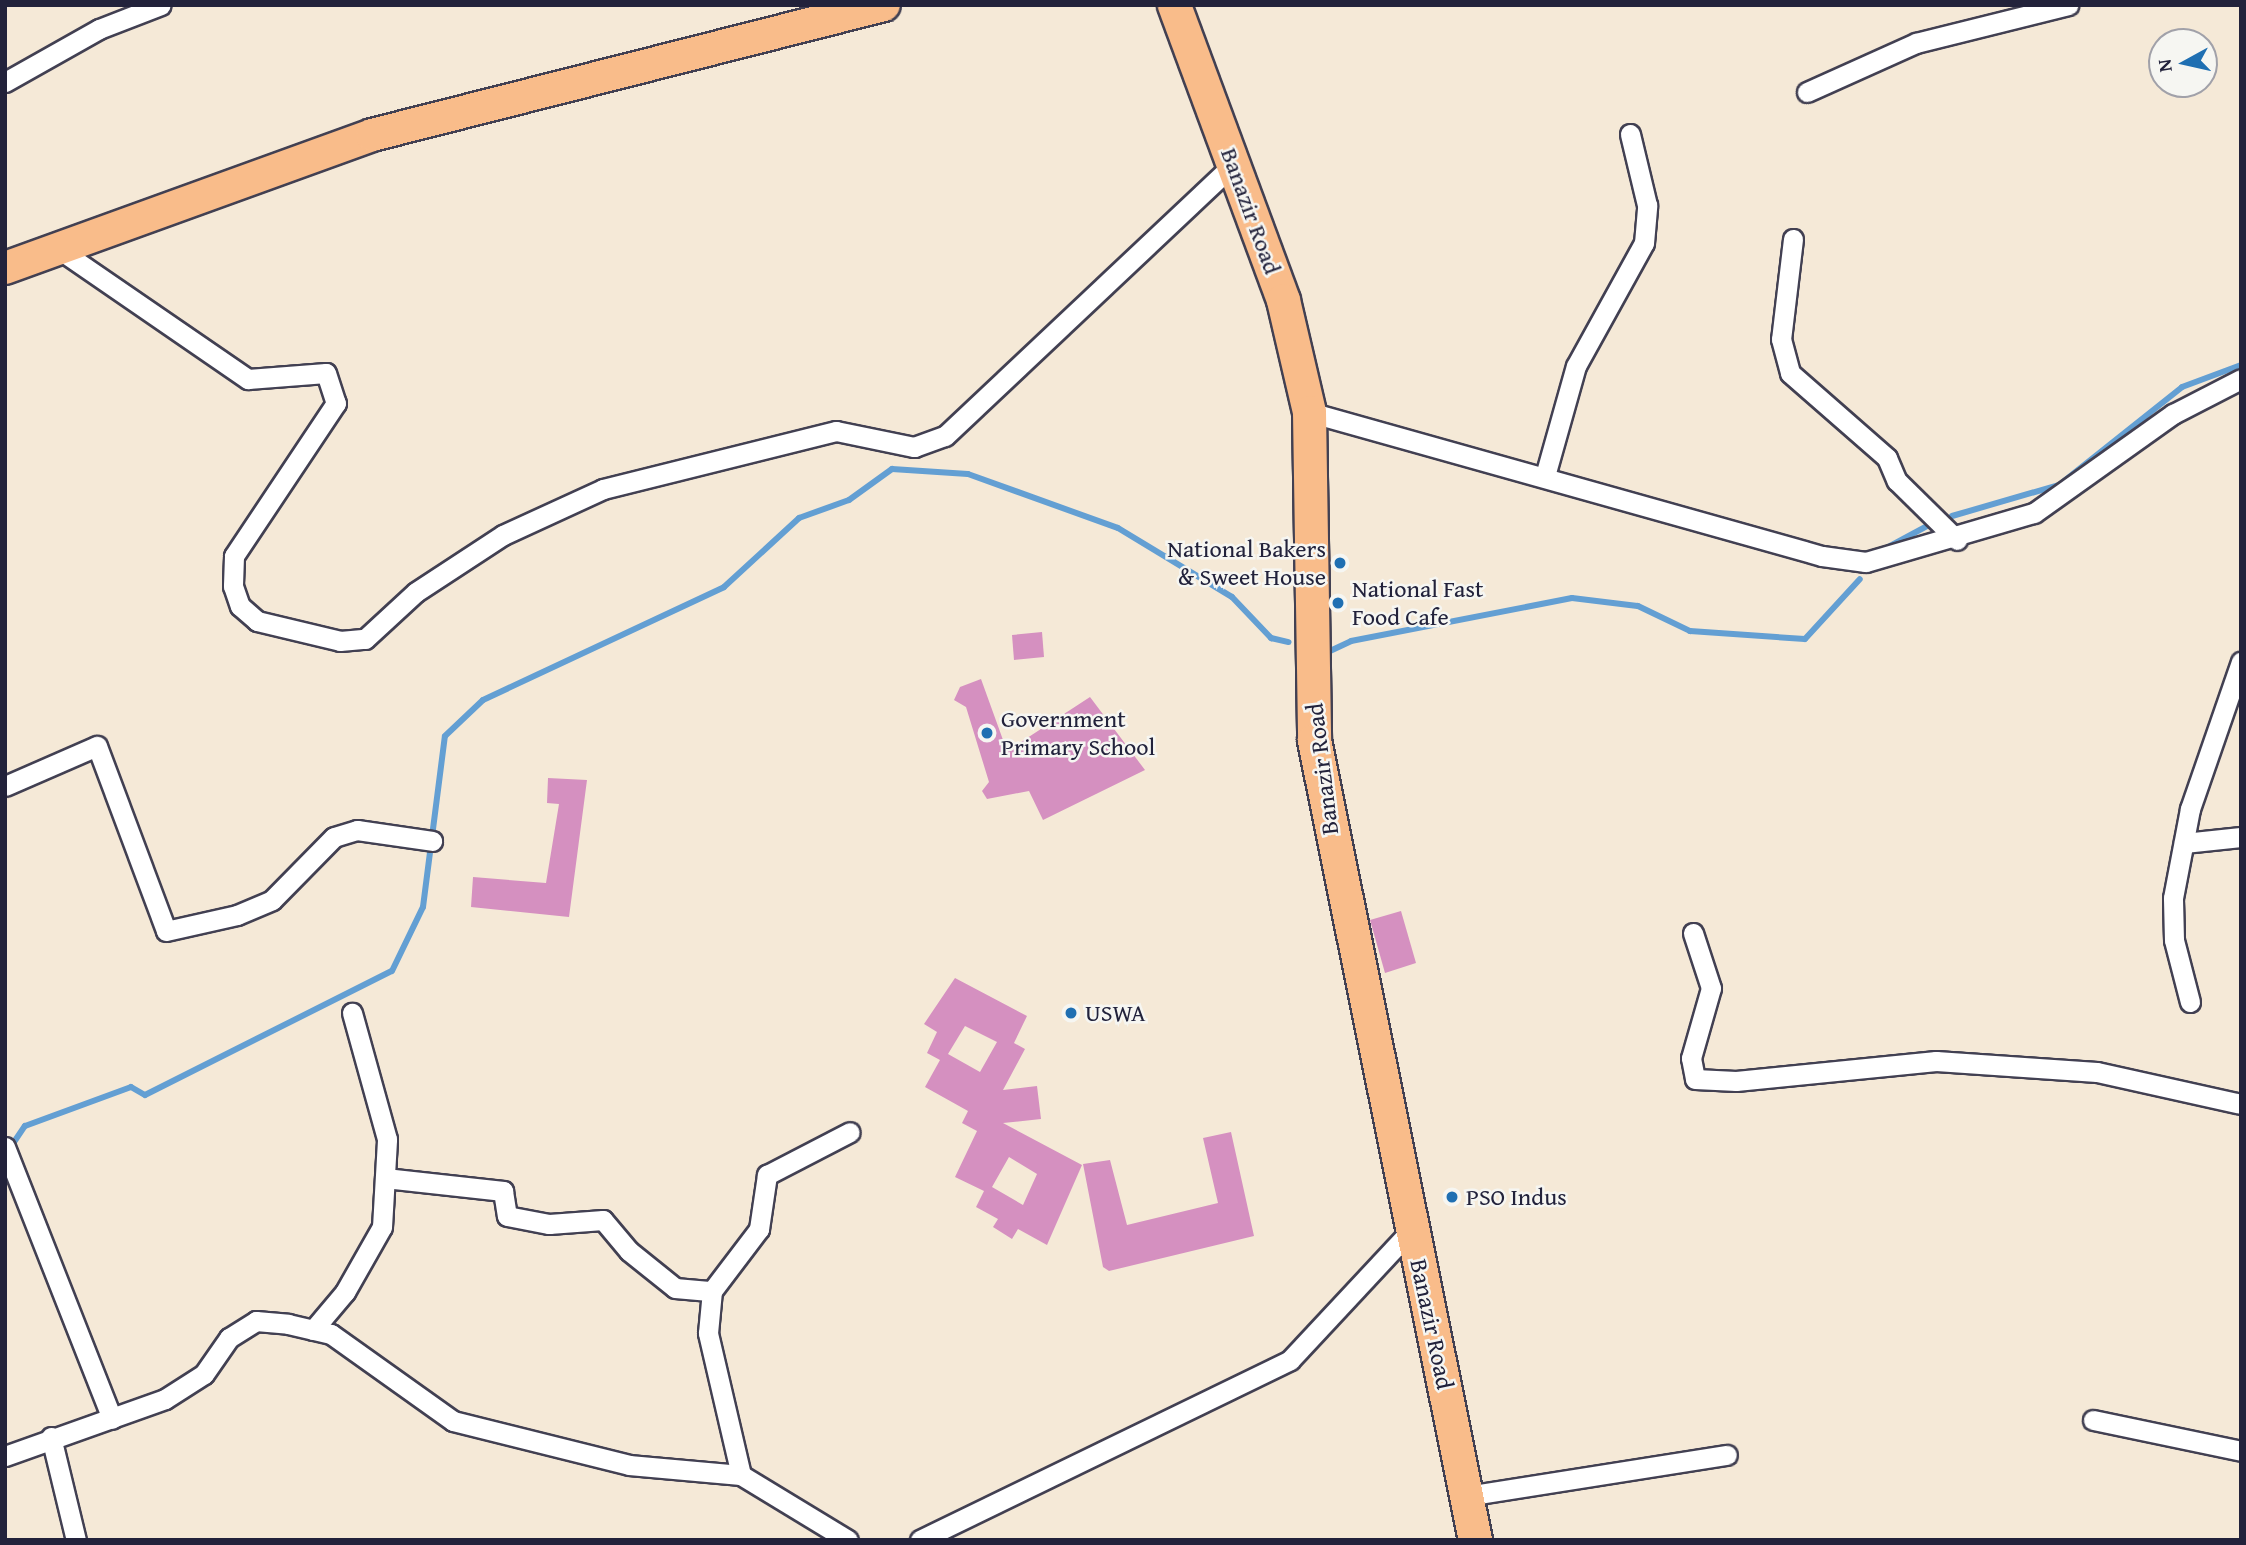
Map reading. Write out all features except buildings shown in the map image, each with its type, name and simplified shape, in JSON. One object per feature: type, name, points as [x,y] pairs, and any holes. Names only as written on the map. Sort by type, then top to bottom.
[{"type":"highway","name":"Banazir Road","points":[[1174,5],[1283,300],[1309,412],[1314,740],[1475,1540]]},
{"type":"main road","points":[[5,268],[372,135],[884,5]]},
{"type":"street","points":[[5,82],[99,29],[161,5]]},
{"type":"street","points":[[1807,92],[1916,43],[2068,5]]},
{"type":"street","points":[[1545,476],[1576,366],[1644,243],[1647,205],[1630,134]]},
{"type":"street","points":[[60,250],[248,379],[313,369],[326,373],[336,403],[234,556],[233,586],[240,606],[257,621],[340,641],[365,639],[416,592],[503,535],[603,489],[836,431],[914,447],[945,436],[1233,165]]},
{"type":"street","points":[[1793,239],[1782,339],[1790,373],[1887,457],[1897,481],[1957,540]]},
{"type":"street","points":[[1309,412],[1848,563],[1887,558],[1923,542],[1957,540],[2053,503],[2114,452],[2241,379]]},
{"type":"street","points":[[2190,1002],[2172,922],[2184,843],[2215,724],[2241,662]]},
{"type":"street","points":[[5,786],[97,746],[166,931],[237,915],[272,900],[334,837],[357,830],[432,841]]},
{"type":"street","points":[[2184,843],[2241,837]]},
{"type":"street","points":[[1693,933],[1711,988],[1691,1058],[1695,1079],[1735,1081],[1936,1061],[2098,1072],[2241,1104]]},
{"type":"street","points":[[313,1330],[345,1292],[383,1227],[387,1139],[352,1013]]},
{"type":"street","points":[[741,1475],[708,1333],[712,1291],[759,1229],[766,1175],[849,1132]]},
{"type":"street","points":[[5,1147],[112,1419]]},
{"type":"street","points":[[385,1178],[503,1191],[507,1216],[549,1224],[603,1220],[629,1251],[675,1288],[712,1291]]},
{"type":"street","points":[[920,1540],[1290,1360],[1412,1229]]},
{"type":"street","points":[[5,1456],[51,1437],[112,1419],[165,1399],[204,1374],[229,1338],[256,1321],[331,1334],[453,1421],[629,1465],[741,1475],[848,1540]]},
{"type":"street","points":[[2093,1419],[2241,1451]]},
{"type":"street","points":[[51,1437],[76,1540]]},
{"type":"street","points":[[1466,1496],[1727,1455]]},
{"type":"waterway","points":[[1952,516],[2059,485],[2182,387],[2241,365]]},
{"type":"waterway","points":[[12,1145],[25,1126],[131,1087],[145,1095],[392,971],[423,907],[445,736],[483,700],[724,587],[799,518],[849,500],[892,469],[968,474],[1118,528],[1232,597],[1271,638],[1289,642]]},
{"type":"waterway","points":[[1879,552],[1929,525]]},
{"type":"waterway","points":[[1330,651],[1351,641],[1572,598],[1638,606],[1690,631],[1805,639],[1860,579]]},
{"type":"place","name":"National Bakers & Sweet House","points":[[1340,563]]},
{"type":"place","name":"National Fast Food Cafe","points":[[1338,603]]},
{"type":"place","name":"Government Primary School","points":[[987,733]]},
{"type":"place","name":"USWA","points":[[1071,1013]]},
{"type":"place","name":"PSO Indus","points":[[1452,1197]]}]
